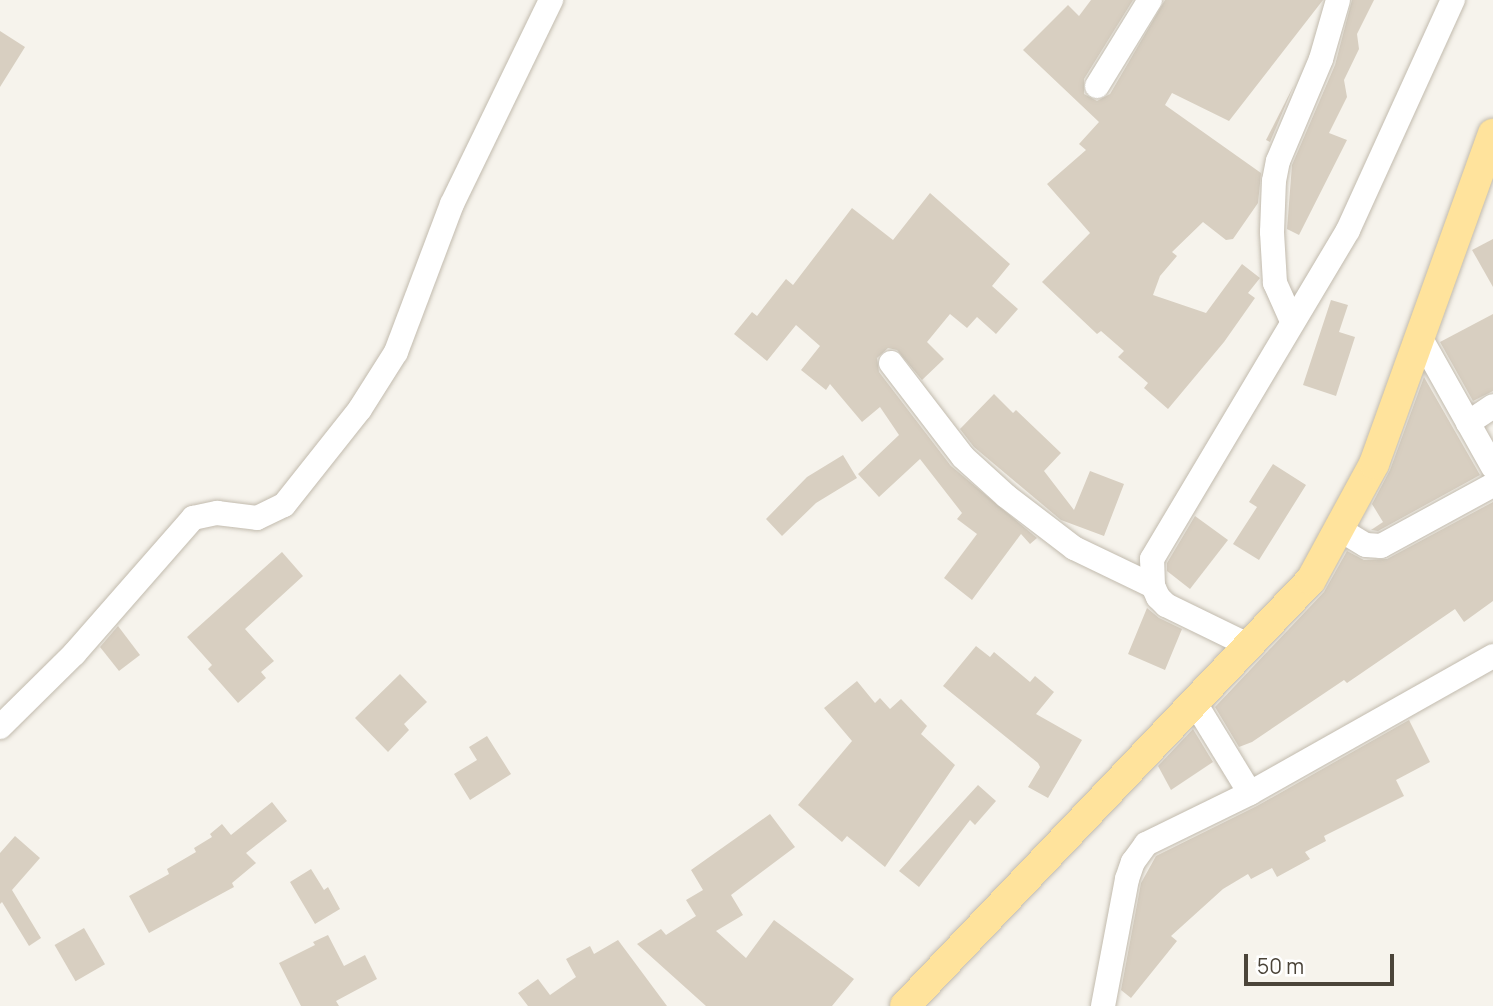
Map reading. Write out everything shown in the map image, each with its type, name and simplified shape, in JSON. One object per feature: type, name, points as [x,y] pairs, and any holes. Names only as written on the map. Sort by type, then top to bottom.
[{"type":"main road","points":[[905,1006],[944,961],[1311,580],[1374,464],[1493,134]]},
{"type":"street","points":[[0,727],[74,654],[193,518],[217,513],[257,519],[284,505],[360,409],[396,352],[452,204],[551,0]]},
{"type":"street","points":[[1097,86],[1150,0]]},
{"type":"street","points":[[1292,321],[1275,284],[1272,232],[1274,181],[1278,162],[1321,59],[1338,0]]},
{"type":"street","points":[[1250,646],[1166,605],[1153,586],[1153,559],[1348,230],[1453,0]]},
{"type":"street","points":[[1420,337],[1493,467]]},
{"type":"street","points":[[891,363],[964,457],[1006,496],[1074,548],[1153,586]]},
{"type":"street","points":[[1468,422],[1493,407]]},
{"type":"street","points":[[1339,529],[1366,545],[1381,546],[1493,485]]},
{"type":"street","points":[[1103,1006],[1133,862],[1146,844],[1250,793],[1493,656]]},
{"type":"street","points":[[1195,703],[1250,793]]},
{"type":"building","points":[[1091,0],[1133,0],[1084,79],[1084,94],[1097,101],[1110,94],[1165,0],[1323,0],[1229,121],[1172,93],[1165,105],[1261,173],[1258,203],[1233,239],[1226,240],[1203,222],[1172,252],[1177,256],[1160,276],[1153,295],[1206,313],[1242,264],[1260,278],[1248,293],[1255,298],[1224,342],[1168,409],[1144,388],[1148,383],[1118,357],[1124,351],[1101,331],[1097,334],[1042,282],[1090,233],[1047,184],[1086,150],[1079,144],[1099,122],[1023,50],[1068,5],[1079,16]]},
{"type":"building","points":[[1352,0],[1374,0],[1357,34],[1359,49],[1344,80],[1347,97],[1329,133],[1347,140],[1299,235],[1287,229],[1292,165],[1335,65]]},
{"type":"building","points":[[0,31],[25,47],[0,87]]},
{"type":"building","points":[[1294,85],[1270,142],[1266,140]]},
{"type":"building","points":[[930,193],[1010,264],[992,286],[1018,309],[996,334],[977,317],[967,328],[950,314],[927,342],[944,359],[922,380],[897,350],[888,348],[877,358],[879,372],[951,466],[1037,538],[1030,544],[1021,534],[972,600],[944,578],[977,534],[957,519],[962,513],[920,459],[879,497],[858,474],[899,435],[880,407],[862,422],[830,384],[826,390],[801,370],[820,346],[796,325],[767,361],[734,334],[752,312],[757,316],[786,279],[793,285],[852,208],[893,240]]},
{"type":"building","points":[[1493,239],[1493,287],[1472,250]]},
{"type":"building","points":[[1331,300],[1348,305],[1339,332],[1355,337],[1336,396],[1303,385]]},
{"type":"building","points":[[1493,314],[1493,391],[1473,401],[1440,342]]},
{"type":"building","points":[[1424,377],[1480,475],[1378,531],[1371,530],[1383,522],[1372,504],[1390,470]]},
{"type":"building","points":[[994,394],[1013,413],[1016,410],[1061,453],[1044,471],[1074,510],[1090,471],[1124,484],[1104,536],[1061,520],[974,447],[960,429]]},
{"type":"building","points":[[843,455],[857,478],[816,503],[782,536],[766,519],[807,477]]},
{"type":"building","points":[[1273,464],[1306,485],[1259,560],[1233,544],[1257,507],[1249,502]]},
{"type":"building","points":[[1493,502],[1493,601],[1464,622],[1455,609],[1347,683],[1344,680],[1252,742],[1239,747],[1215,707],[1324,592],[1347,551],[1364,560],[1387,559]]},
{"type":"building","points":[[1195,516],[1228,540],[1190,589],[1167,571],[1167,563]]},
{"type":"building","points":[[282,552],[303,576],[245,629],[274,661],[261,672],[266,678],[238,703],[208,669],[212,665],[187,637]]},
{"type":"building","points":[[1147,608],[1159,618],[1182,629],[1165,670],[1128,654]]},
{"type":"building","points":[[118,626],[140,655],[119,671],[100,647]]},
{"type":"building","points":[[976,646],[990,657],[994,652],[1030,682],[1035,676],[1054,692],[1036,714],[1082,740],[1048,798],[1028,787],[1040,767],[1038,763],[943,686]]},
{"type":"building","points":[[400,674],[427,702],[404,724],[409,730],[388,752],[355,718]]},
{"type":"building","points":[[857,681],[875,703],[880,698],[890,709],[901,699],[927,726],[921,734],[955,765],[885,867],[847,836],[842,842],[798,805],[852,741],[824,708]]},
{"type":"building","points":[[1409,720],[1430,762],[1396,780],[1404,796],[1324,836],[1326,841],[1305,852],[1310,859],[1277,877],[1272,868],[1251,879],[1248,874],[1223,889],[1171,936],[1177,941],[1131,998],[1121,990],[1141,883],[1156,856],[1257,806]]},
{"type":"building","points":[[1193,729],[1213,762],[1171,790],[1158,766]]},
{"type":"building","points":[[487,736],[511,774],[470,800],[454,774],[477,760],[469,747]]},
{"type":"building","points":[[978,785],[996,801],[975,825],[970,820],[919,887],[899,871]]},
{"type":"building","points":[[272,802],[287,821],[246,853],[256,863],[232,883],[234,887],[149,933],[129,896],[169,874],[167,869],[196,852],[194,848],[212,837],[210,834],[222,824],[231,835]]},
{"type":"building","points":[[770,814],[795,847],[731,895],[743,915],[716,931],[746,958],[774,920],[854,979],[832,1006],[706,1006],[637,944],[661,929],[666,935],[696,916],[686,900],[703,890],[691,870]]},
{"type":"building","points":[[15,836],[40,858],[12,890],[41,938],[29,946],[2,902],[0,904],[0,853]]},
{"type":"building","points":[[311,869],[324,890],[328,887],[340,909],[315,924],[290,882]]},
{"type":"building","points":[[84,928],[105,964],[76,981],[55,945]]},
{"type":"building","points":[[328,935],[344,966],[365,955],[377,979],[336,1001],[339,1006],[301,1006],[279,963],[315,945],[313,942]]},
{"type":"building","points":[[618,940],[667,1006],[528,1006],[518,993],[538,979],[550,995],[576,977],[566,959],[590,946],[594,954]]}]
